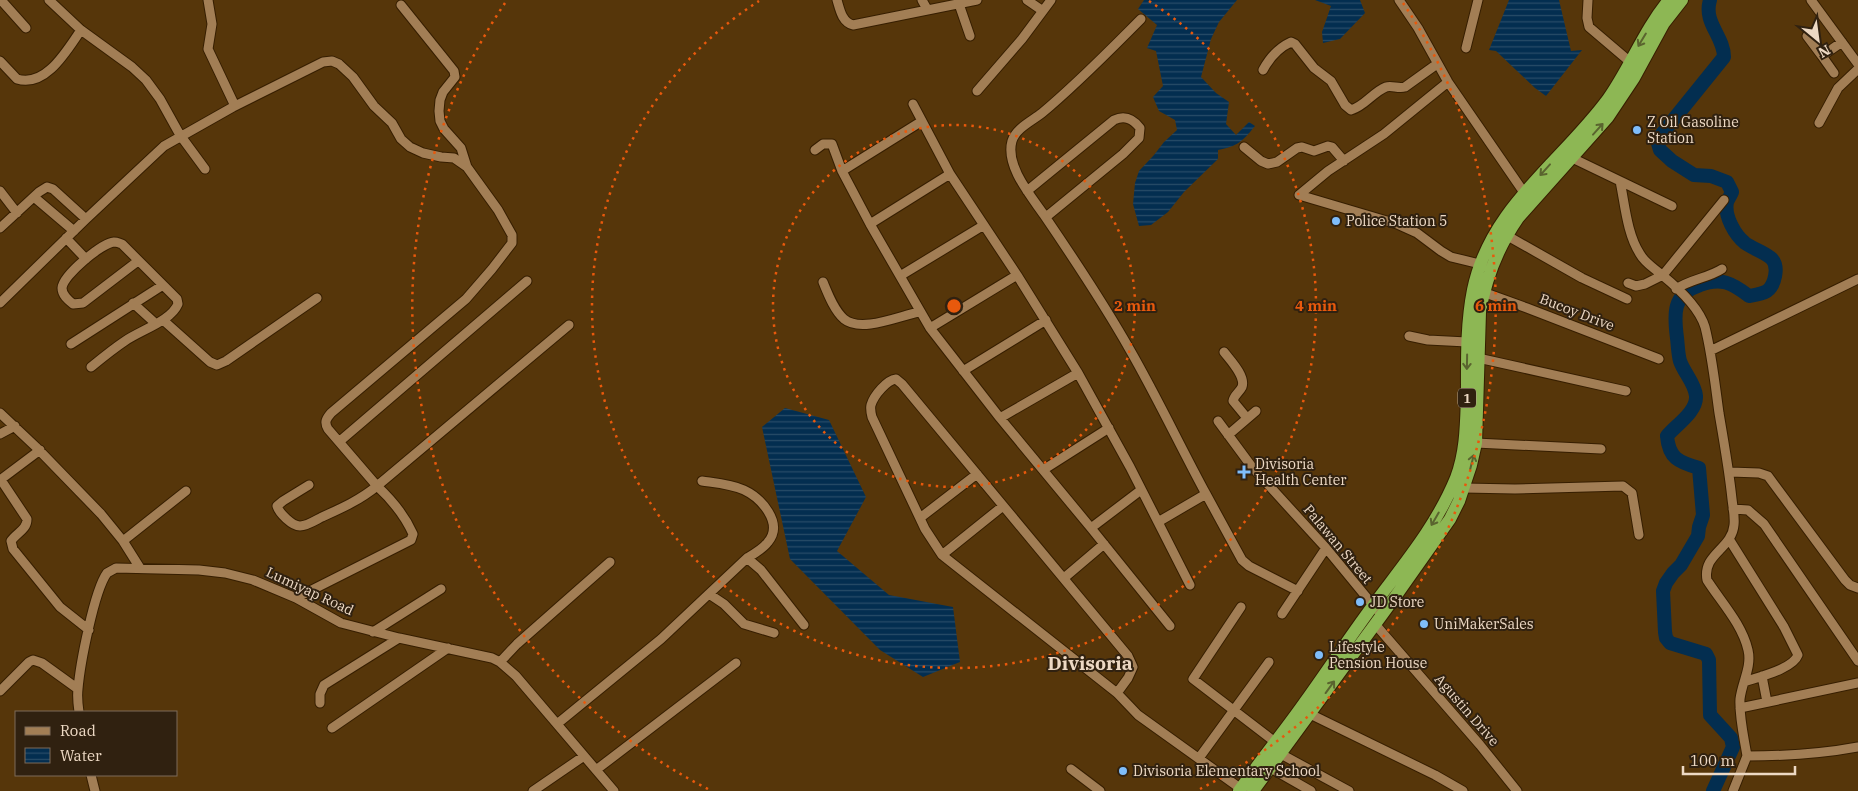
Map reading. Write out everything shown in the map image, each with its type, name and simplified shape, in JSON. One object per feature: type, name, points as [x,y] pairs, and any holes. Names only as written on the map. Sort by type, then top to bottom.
[{"type":"highway","name":"1","points":[[1485,266],[1528,197],[1566,155],[1610,96],[1629,61],[1669,0]]},
{"type":"highway","name":"1","points":[[1566,155],[1608,117],[1634,78],[1664,23],[1682,0]]},
{"type":"highway","name":"1","points":[[1244,790],[1277,748],[1310,714],[1376,615],[1426,534],[1456,477],[1465,442],[1467,342],[1478,291],[1497,230],[1510,209],[1528,197]]},
{"type":"highway","name":"1","points":[[1244,790],[1269,768],[1277,748],[1304,703],[1376,615],[1450,519],[1464,488],[1476,443],[1480,312],[1478,291]]},
{"type":"street","points":[[1,0],[26,28]]},
{"type":"street","points":[[49,0],[81,30],[132,67],[146,80],[160,99],[180,136],[205,169]]},
{"type":"street","points":[[61,0],[68,17]]},
{"type":"street","points":[[208,0],[212,24],[208,49],[235,106]]},
{"type":"street","points":[[837,0],[846,22],[853,26],[976,0]]},
{"type":"street","points":[[922,0],[927,9]]},
{"type":"street","points":[[1027,0],[1043,11]]},
{"type":"street","points":[[977,91],[1022,39],[1051,0]]},
{"type":"street","points":[[1399,0],[1418,28],[1448,82],[1528,197]]},
{"type":"street","points":[[1466,48],[1478,0]]},
{"type":"street","points":[[1588,0],[1587,18],[1589,27],[1629,61]]},
{"type":"street","points":[[1811,0],[1858,64]]},
{"type":"street","points":[[959,4],[970,36]]},
{"type":"street","points":[[401,5],[454,71],[455,76],[443,92],[440,100],[440,121],[444,129],[462,148],[466,167]]},
{"type":"street","points":[[1141,19],[1100,61],[1017,132],[1013,139],[1011,154],[1013,164],[1027,191],[1046,217],[1131,351],[1242,560],[1248,566],[1298,591]]},
{"type":"street","points":[[0,61],[17,79],[30,80],[39,77],[55,65],[81,30]]},
{"type":"street","points":[[1807,36],[1834,73]]},
{"type":"street","points":[[1264,70],[1270,59],[1281,48],[1291,42],[1295,44],[1308,61],[1331,81],[1345,105],[1351,110],[1360,106],[1385,87],[1391,86],[1400,89],[1406,87],[1437,64]]},
{"type":"street","points":[[1822,56],[1842,42]]},
{"type":"street","points":[[0,303],[74,230],[164,146],[235,106],[323,62],[332,61],[339,64],[352,77],[374,106],[392,123],[405,143],[423,153],[441,158],[454,158],[466,167],[498,210],[512,235],[512,243],[466,299],[331,413],[325,424],[392,502],[409,525],[413,534],[411,540],[296,598]]},
{"type":"street","points":[[1819,123],[1838,88],[1858,69]]},
{"type":"street","points":[[1448,82],[1384,134],[1344,161],[1300,195],[1397,224],[1417,233],[1451,257],[1485,266]]},
{"type":"street","points":[[913,104],[950,174],[1018,275],[1078,373],[1109,428],[1190,585]]},
{"type":"street","points":[[1027,191],[1114,120],[1124,117],[1130,118],[1140,128],[1139,138],[1123,154],[1046,217]]},
{"type":"street","points":[[842,171],[922,121]]},
{"type":"street","points":[[815,150],[823,144],[832,144],[842,171],[870,224],[919,312],[930,328],[1000,418],[1170,626]]},
{"type":"street","points":[[1244,147],[1261,161],[1268,164],[1277,162],[1297,148],[1302,147],[1314,151],[1328,146],[1332,147],[1344,161]]},
{"type":"street","points":[[1566,155],[1672,206]]},
{"type":"street","points":[[870,224],[950,174]]},
{"type":"street","points":[[1620,182],[1632,235],[1638,250],[1646,263],[1663,275],[1697,310],[1704,325],[1710,351],[1730,472],[1734,525],[1729,539],[1714,556],[1705,572],[1707,580],[1743,635],[1749,652],[1748,670],[1740,698],[1748,756],[1734,791]]},
{"type":"street","points":[[0,228],[34,197],[45,188],[50,187],[86,219]]},
{"type":"street","points":[[0,191],[17,213]]},
{"type":"street","points":[[34,197],[74,230]]},
{"type":"street","points":[[1628,283],[1636,286],[1645,284],[1663,275],[1724,200]]},
{"type":"street","points":[[900,276],[984,225]]},
{"type":"street","points":[[1506,235],[1582,278],[1627,300]]},
{"type":"street","points":[[66,238],[86,259]]},
{"type":"street","points":[[91,367],[124,341],[172,314],[178,304],[177,300],[122,244],[117,242],[112,242],[86,259],[64,283],[62,289],[65,296],[73,304],[83,303],[138,261]]},
{"type":"street","points":[[1679,291],[1682,284],[1717,272],[1722,268]]},
{"type":"street","points":[[930,328],[1018,275]]},
{"type":"street","points":[[1710,351],[1858,279]]},
{"type":"street","points":[[340,441],[527,282]]},
{"type":"street","points":[[823,282],[842,318],[852,323],[872,324],[919,312]]},
{"type":"street","points":[[71,344],[163,285]]},
{"type":"street","name":"Bucoy Drive","points":[[1478,291],[1660,359]]},
{"type":"street","points":[[133,303],[216,365],[226,361],[317,298]]},
{"type":"street","points":[[963,371],[1046,320]]},
{"type":"street","points":[[310,485],[283,500],[277,506],[281,513],[295,525],[308,524],[352,504],[377,486],[569,325]]},
{"type":"street","points":[[1409,336],[1428,340],[1467,342]]},
{"type":"street","points":[[1224,352],[1240,376],[1242,384],[1241,389],[1234,395],[1233,401],[1247,418]]},
{"type":"street","points":[[1478,358],[1626,391]]},
{"type":"street","points":[[1000,418],[1078,373]]},
{"type":"street","points":[[1117,693],[1132,673],[1132,661],[902,384],[896,379],[889,381],[870,406],[872,417],[930,538],[942,555],[1117,693],[1138,715],[1244,790]]},
{"type":"street","points":[[1228,435],[1256,411]]},
{"type":"street","points":[[0,413],[40,450],[102,514],[140,568]]},
{"type":"street","name":"Palawan Street","points":[[1218,421],[1252,467],[1326,548],[1376,615]]},
{"type":"street","points":[[0,434],[15,426]]},
{"type":"street","points":[[1043,470],[1109,428]]},
{"type":"street","points":[[1476,443],[1601,449]]},
{"type":"street","points":[[40,450],[0,480],[27,519],[25,528],[13,537],[11,541],[13,549],[60,607],[88,630]]},
{"type":"street","points":[[1730,472],[1759,473],[1768,476],[1845,580],[1850,585],[1858,588]]},
{"type":"street","points":[[920,518],[977,474]]},
{"type":"street","points":[[557,724],[661,639],[747,558],[764,547],[773,534],[772,519],[757,498],[743,490],[726,484],[702,481]]},
{"type":"street","points":[[1464,488],[1515,489],[1623,486],[1632,493],[1639,535]]},
{"type":"street","points":[[1091,528],[1141,490]]},
{"type":"street","points":[[122,541],[186,491]]},
{"type":"street","points":[[1158,522],[1206,494]]},
{"type":"street","points":[[942,555],[1003,506]]},
{"type":"street","points":[[1733,509],[1748,510],[1764,524],[1858,661]]},
{"type":"street","points":[[1729,539],[1797,651],[1796,659],[1793,662],[1744,682]]},
{"type":"street","points":[[1064,578],[1104,544]]},
{"type":"street","points":[[1282,614],[1326,548]]},
{"type":"street","points":[[747,558],[761,570],[804,625]]},
{"type":"street","points":[[500,662],[517,644],[610,562]]},
{"type":"street","name":"Lumiyap Road","points":[[79,711],[78,689],[88,630],[99,588],[107,572],[116,568],[140,568],[225,573],[253,580],[296,598],[341,623],[399,638],[476,653],[500,662],[516,676],[614,791]]},
{"type":"street","points":[[373,632],[441,589]]},
{"type":"street","points":[[708,594],[724,604],[744,624],[774,633]]},
{"type":"street","points":[[1241,607],[1193,680],[1234,710],[1277,748],[1349,791]]},
{"type":"street","name":"Agustin Drive","points":[[1376,615],[1517,791]]},
{"type":"street","points":[[320,703],[320,694],[324,685],[399,638]]},
{"type":"street","points":[[332,728],[448,648]]},
{"type":"street","points":[[0,691],[33,660],[42,663],[78,689]]},
{"type":"street","points":[[1199,758],[1269,662]]},
{"type":"street","points":[[596,770],[736,663]]},
{"type":"street","points":[[1762,676],[1767,702]]},
{"type":"street","points":[[1740,708],[1858,683]]},
{"type":"street","points":[[1310,714],[1435,775],[1463,791]]},
{"type":"street","points":[[1748,756],[1785,756],[1858,747]]},
{"type":"street","points":[[533,791],[584,756]]},
{"type":"street","points":[[1269,768],[1311,791]]},
{"type":"street","points":[[1071,769],[1100,791]]},
{"type":"street","points":[[91,776],[95,791]]},
{"type":"water","points":[[1144,0],[1237,0],[1219,22],[1211,39],[1201,77],[1216,93],[1229,102],[1226,124],[1236,135],[1249,122],[1255,126],[1239,142],[1218,150],[1218,159],[1184,192],[1168,212],[1151,225],[1139,226],[1133,204],[1135,183],[1139,171],[1177,130],[1175,120],[1159,111],[1153,97],[1163,86],[1156,51],[1147,48],[1157,25],[1138,9]]},
{"type":"water","points":[[1315,0],[1360,0],[1365,13],[1340,39],[1323,43],[1322,32],[1331,6]]},
{"type":"water","points":[[1509,0],[1559,0],[1571,51],[1582,50],[1546,96],[1496,51],[1489,50]]},
{"type":"water","points":[[785,408],[829,420],[866,497],[837,551],[889,595],[953,607],[960,662],[923,677],[880,650],[790,559],[762,427]]},
{"type":"waterway","points":[[1710,0],[1709,16],[1721,42],[1724,57],[1657,140],[1660,150],[1672,161],[1694,175],[1711,176],[1727,182],[1732,192],[1727,202],[1727,213],[1731,225],[1745,243],[1772,259],[1776,271],[1770,288],[1765,292],[1754,295],[1749,296],[1732,285],[1720,282],[1707,283],[1691,289],[1680,300],[1677,306],[1675,321],[1679,358],[1694,387],[1696,396],[1690,413],[1667,436],[1668,443],[1672,454],[1676,458],[1685,464],[1699,468],[1703,515],[1698,536],[1681,565],[1666,583],[1663,591],[1665,632],[1666,638],[1670,643],[1706,654],[1709,660],[1710,715],[1731,738],[1733,747],[1713,791]]},
{"type":"place","name":"Z Oil Gasoline Station","points":[[1637,130]]},
{"type":"place","name":"Police Station 5","points":[[1336,221]]},
{"type":"place","name":"Divisoria Health Center","points":[[1244,472]]},
{"type":"place","name":"JD Store","points":[[1360,602]]},
{"type":"place","name":"UniMakerSales","points":[[1424,624]]},
{"type":"place","name":"Lifestyle Pension House","points":[[1319,655]]},
{"type":"place","name":"Divisoria Elementary School","points":[[1123,771]]},
{"type":"district","name":"Divisoria","points":[[1090,663]]}]
